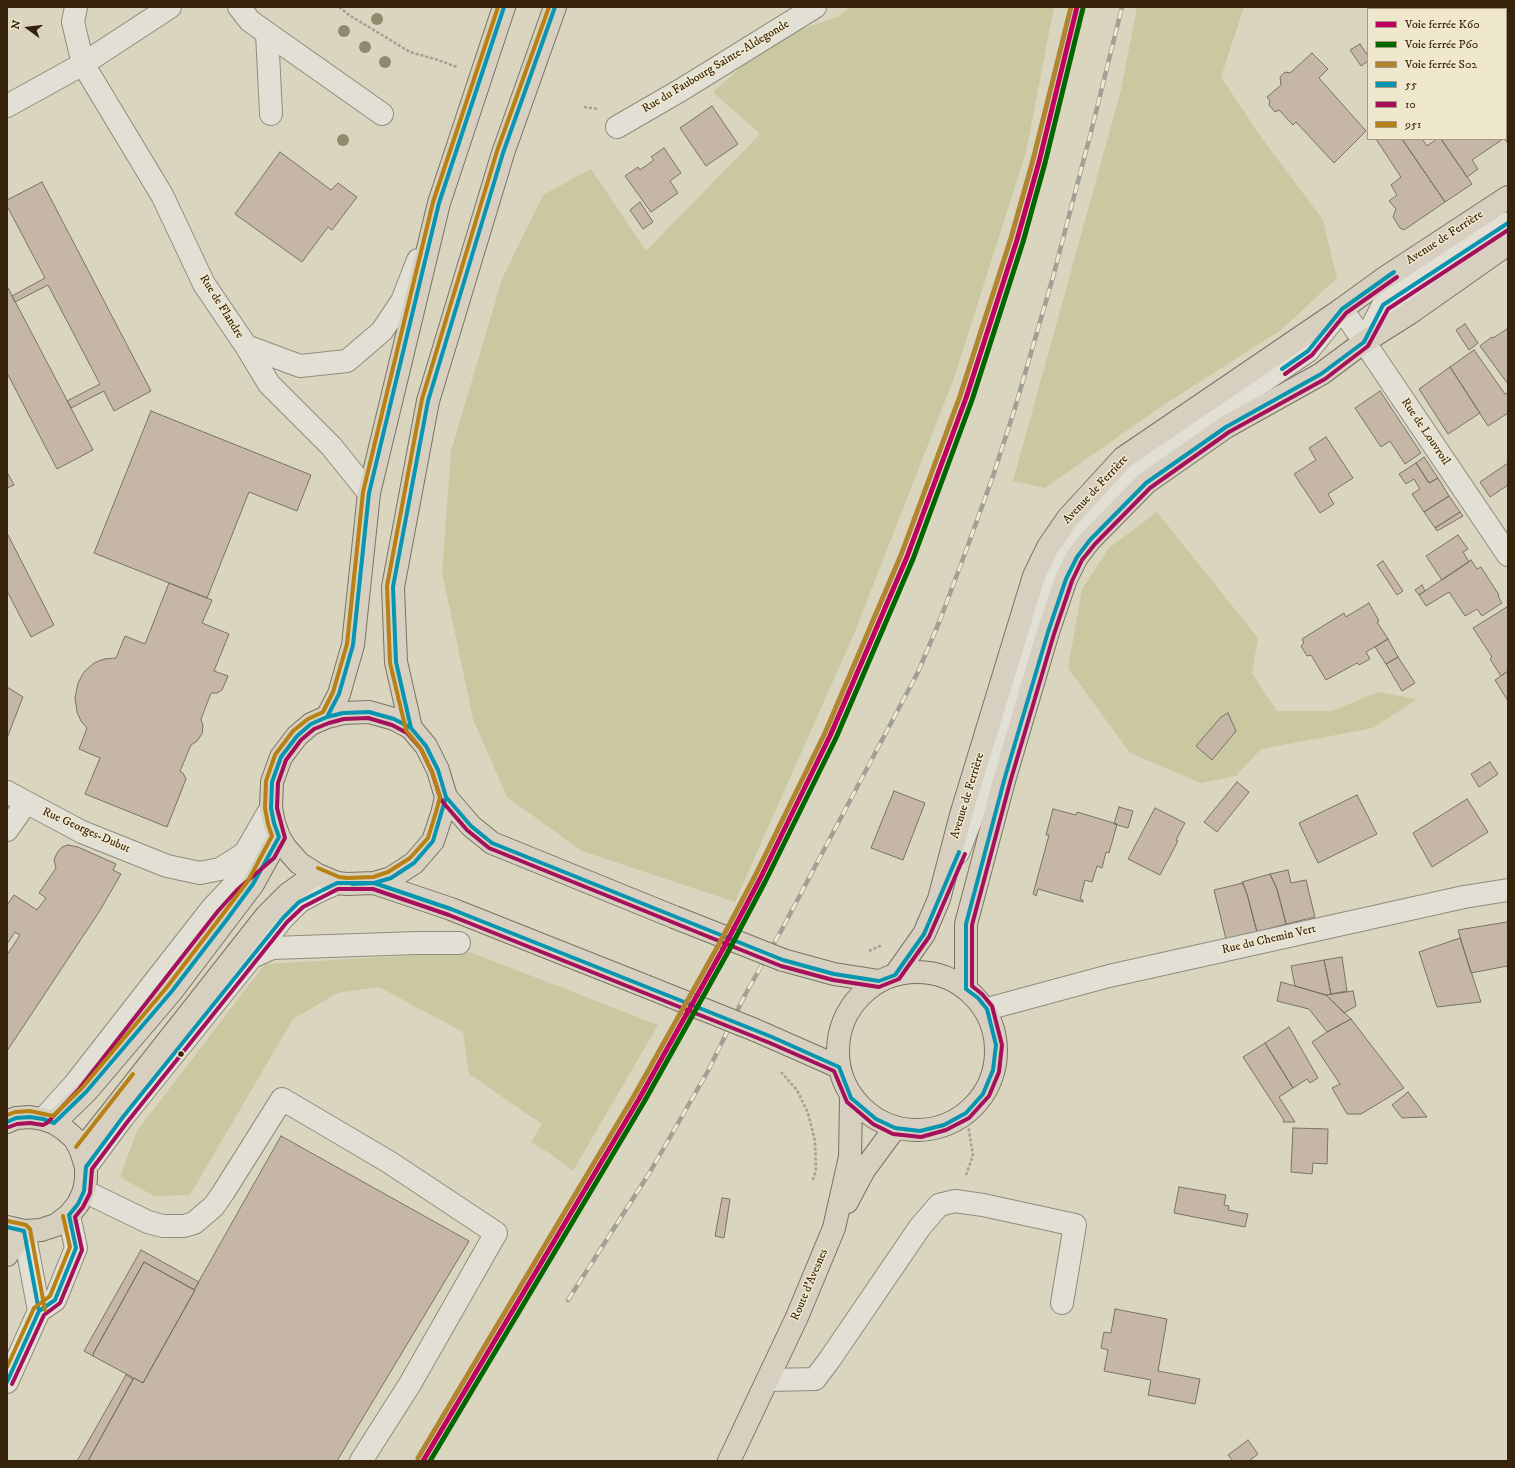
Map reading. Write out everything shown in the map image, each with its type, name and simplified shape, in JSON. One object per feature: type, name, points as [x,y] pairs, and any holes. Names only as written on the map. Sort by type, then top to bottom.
[{"type":"main road","points":[[327,717],[339,694],[353,645],[369,493],[439,203],[504,7]]},
{"type":"main road","points":[[411,728],[396,662],[393,587],[428,401],[503,153],[555,7]]},
{"type":"main road","name":"Avenue de Ferrière","points":[[887,978],[924,934],[939,899],[961,815],[1034,576],[1048,547],[1064,524],[1123,458],[1342,309],[1386,277],[1508,197]]},
{"type":"main road","points":[[966,989],[966,924],[1005,777],[1048,632],[1066,579],[1077,557],[1090,540],[1146,483],[1226,427],[1321,374],[1364,342],[1410,313],[1508,244]]},
{"type":"main road","points":[[48,1121],[86,1092],[172,991],[253,884],[274,845],[274,823],[271,808],[272,782],[281,757],[297,736],[312,724],[327,717],[343,713],[369,712],[394,719],[411,728],[426,746],[438,770],[446,797],[471,826],[492,843],[783,960],[834,974],[887,978],[920,972],[944,976],[966,989],[978,998],[986,1008],[996,1045],[993,1070],[983,1094],[966,1113],[944,1125],[920,1130],[895,1128],[876,1119],[851,1098],[839,1067],[838,1042],[845,1017],[858,996],[887,978]]},
{"type":"main road","points":[[274,845],[285,847],[299,863],[316,874],[337,883],[347,884],[374,882],[391,878],[414,863],[433,841],[446,797]]},
{"type":"main road","points":[[84,1159],[266,916],[288,894],[316,874]]},
{"type":"main road","points":[[374,882],[451,909],[645,986],[755,1030],[839,1067]]},
{"type":"main road","name":"Route d'Avesnes","points":[[729,1461],[797,1317],[834,1228],[850,1157],[851,1098]]},
{"type":"main road","points":[[7,1122],[16,1118],[30,1117],[48,1121],[70,1135],[84,1159],[86,1179],[84,1191],[78,1204],[69,1215],[56,1225],[40,1230],[15,1229],[7,1255]]},
{"type":"main road","points":[[834,1228],[864,1170],[895,1128]]},
{"type":"street","name":"Rue de Flandre","points":[[76,7],[73,22],[83,64],[162,195],[204,284],[246,346],[300,366],[347,360],[382,331],[402,301],[439,203]]},
{"type":"street","points":[[7,106],[83,64],[170,7]]},
{"type":"street","points":[[239,7],[250,21],[382,114]]},
{"type":"street","name":"Rue du Faubourg Sainte-Aldegonde","points":[[617,127],[681,90],[814,7]]},
{"type":"street","points":[[267,33],[270,114]]},
{"type":"street","points":[[1364,342],[1383,305],[1508,223]]},
{"type":"street","name":"Rue de Louvroil","points":[[1342,309],[1508,555]]},
{"type":"street","points":[[246,346],[269,384],[331,446],[369,493]]},
{"type":"street","name":"Rue Georges-Dubut","points":[[7,792],[82,832],[167,866],[200,873],[220,869],[245,853],[271,808]]},
{"type":"street","points":[[7,830],[26,803]]},
{"type":"street","points":[[84,1159],[128,1111],[283,918],[299,902],[337,883]]},
{"type":"street","name":"Rue du Chemin Vert","points":[[986,1008],[1140,969],[1464,897],[1508,890]]},
{"type":"street","points":[[252,957],[272,948],[459,943]]},
{"type":"street","points":[[84,1191],[148,1222],[163,1226],[184,1226],[194,1223],[214,1206],[282,1099],[389,1162],[496,1233],[410,1384],[361,1461]]},
{"type":"street","points":[[768,1380],[815,1379],[920,1227],[939,1205],[955,1201],[983,1204],[1075,1225],[1062,1303]]},
{"type":"street","points":[[7,1382],[39,1311],[55,1300],[76,1248],[69,1215]]},
{"type":"street","points":[[15,1229],[39,1311]]},
{"type":"path","points":[[339,7],[349,15],[410,52],[458,67]]},
{"type":"path","points":[[868,951],[885,944]]},
{"type":"path","points":[[780,1071],[797,1090],[808,1113],[815,1141],[816,1171],[812,1182]]},
{"type":"shaded area","points":[[850,7],[1054,7],[1026,152],[954,378],[854,634],[735,902],[582,851],[507,797],[473,719],[442,572],[451,451],[502,279],[543,195],[591,169],[646,251],[760,134],[713,92],[774,38],[838,17]]},
{"type":"shaded area","points":[[1137,7],[1244,7],[1221,77],[1261,137],[1323,220],[1337,278],[1281,330],[1162,406],[1045,488],[1013,481],[1121,90]]},
{"type":"shaded area","points":[[1157,512],[1258,638],[1252,673],[1277,711],[1332,711],[1378,692],[1417,699],[1373,728],[1261,749],[1236,776],[1201,783],[1130,753],[1068,668],[1082,589],[1109,548]]},
{"type":"shaded area","points":[[470,952],[658,1025],[573,1171],[531,1142],[542,1124],[469,1074],[463,1032],[379,987],[338,993],[293,1019],[190,1195],[154,1196],[120,1177],[137,1131],[265,964]]},
{"type":"building","points":[[1440,7],[1468,7],[1466,8]]},
{"type":"building","points":[[1508,7],[1508,37],[1507,8],[1482,8]]},
{"type":"building","points":[[1360,44],[1367,54],[1367,62],[1361,66],[1350,50]]},
{"type":"building","points":[[1312,53],[1328,69],[1319,78],[1366,131],[1334,163],[1296,122],[1293,125],[1279,110],[1275,112],[1269,105],[1270,101],[1267,97],[1281,85],[1280,77],[1285,72],[1290,73]]},
{"type":"building","points":[[712,106],[738,144],[706,166],[680,128]]},
{"type":"building","points":[[1507,116],[1508,118],[1508,144],[1506,140],[1507,140]]},
{"type":"building","points":[[1377,140],[1403,140],[1445,202],[1404,230],[1400,228],[1393,217],[1396,209],[1389,201],[1397,195],[1391,185],[1401,177]]},
{"type":"building","points":[[1403,140],[1423,140],[1427,146],[1436,140],[1442,140],[1472,184],[1445,202]]},
{"type":"building","points":[[1442,140],[1502,140],[1472,160],[1478,169],[1467,177]]},
{"type":"building","points":[[664,148],[681,173],[670,181],[678,193],[651,212],[625,176],[638,167],[640,170],[654,160],[651,157]]},
{"type":"building","points":[[280,152],[331,190],[338,183],[357,197],[332,230],[328,227],[302,262],[235,214]]},
{"type":"building","points":[[42,182],[151,391],[114,411],[104,391],[71,408],[67,401],[100,384],[48,285],[15,302],[12,296],[45,278],[7,206],[7,200]]},
{"type":"building","points":[[640,202],[653,222],[643,229],[630,210]]},
{"type":"building","points":[[7,286],[93,450],[57,469],[7,373]]},
{"type":"building","points":[[1465,324],[1478,343],[1469,350],[1456,330]]},
{"type":"building","points":[[1507,329],[1508,384],[1480,346],[1492,337],[1493,338]]},
{"type":"building","points":[[1474,350],[1505,394],[1508,393],[1508,413],[1488,426],[1450,367]]},
{"type":"building","points":[[1450,367],[1480,413],[1448,434],[1419,389]]},
{"type":"building","points":[[1380,391],[1421,453],[1405,464],[1390,441],[1381,447],[1355,408]]},
{"type":"building","points":[[151,411],[311,475],[297,511],[249,492],[207,598],[94,553]]},
{"type":"building","points":[[1326,437],[1353,478],[1328,494],[1334,504],[1320,513],[1294,474],[1316,460],[1309,448]]},
{"type":"building","points":[[1424,457],[1438,478],[1429,483],[1416,463]]},
{"type":"building","points":[[1416,463],[1429,483],[1438,478],[1449,496],[1424,512],[1412,494],[1420,489],[1414,479],[1406,484],[1399,474]]},
{"type":"building","points":[[1508,463],[1508,485],[1490,497],[1480,482]]},
{"type":"building","points":[[7,472],[14,485],[7,488]]},
{"type":"building","points":[[1449,496],[1460,512],[1435,528],[1424,512]]},
{"type":"building","points":[[1460,512],[1463,516],[1437,531],[1435,528]]},
{"type":"building","points":[[7,533],[54,625],[31,637],[7,591]]},
{"type":"building","points":[[1458,535],[1468,549],[1463,552],[1469,562],[1442,580],[1426,556]]},
{"type":"building","points":[[1471,560],[1477,569],[1481,567],[1499,595],[1498,596],[1502,603],[1482,616],[1477,609],[1465,616],[1449,592],[1426,606],[1419,595]]},
{"type":"building","points":[[1383,561],[1403,591],[1397,595],[1377,565]]},
{"type":"building","points":[[169,583],[212,600],[202,623],[229,634],[214,671],[228,676],[222,690],[217,693],[211,693],[201,719],[203,726],[202,734],[197,741],[191,745],[180,771],[186,779],[167,827],[85,794],[100,758],[79,749],[87,728],[81,721],[77,712],[75,698],[78,683],[84,672],[94,663],[104,659],[116,658],[125,636],[145,644]]},
{"type":"building","points":[[1422,585],[1425,591],[1419,595],[1415,590]]},
{"type":"building","points":[[1369,603],[1379,621],[1377,622],[1388,639],[1366,652],[1370,659],[1359,665],[1357,663],[1326,680],[1311,655],[1307,656],[1301,646],[1304,643],[1302,639],[1344,613],[1346,617]]},
{"type":"building","points":[[1507,607],[1508,671],[1501,676],[1490,659],[1492,657],[1473,628]]},
{"type":"building","points":[[1388,639],[1398,657],[1386,664],[1375,647]]},
{"type":"building","points":[[1398,657],[1415,683],[1402,691],[1386,664]]},
{"type":"building","points":[[1508,671],[1508,701],[1495,680]]},
{"type":"building","points":[[7,687],[23,697],[7,738]]},
{"type":"building","points":[[1228,713],[1236,731],[1212,760],[1196,746],[1221,717]]},
{"type":"building","points":[[1490,762],[1498,774],[1479,787],[1471,774]]},
{"type":"building","points":[[1237,782],[1249,792],[1217,832],[1204,822]]},
{"type":"building","points":[[894,791],[925,803],[903,860],[871,848]]},
{"type":"building","points":[[1357,795],[1377,834],[1318,863],[1299,823]]},
{"type":"building","points":[[1467,799],[1488,832],[1432,867],[1413,833]]},
{"type":"building","points":[[1119,807],[1133,811],[1128,828],[1114,824]]},
{"type":"building","points":[[1155,808],[1185,823],[1176,840],[1178,841],[1160,875],[1128,859]]},
{"type":"building","points":[[1053,809],[1076,815],[1077,812],[1117,824],[1109,853],[1106,852],[1102,868],[1097,866],[1092,882],[1085,880],[1080,899],[1083,900],[1083,902],[1038,889],[1036,896],[1033,894],[1049,835],[1046,835]]},
{"type":"building","points":[[68,845],[78,847],[116,864],[113,870],[121,874],[99,912],[7,1051],[7,955],[20,935],[15,932],[7,944],[7,905],[14,895],[37,910],[46,898],[39,893],[56,868],[54,860],[57,853],[62,847]]},
{"type":"building","points":[[1288,870],[1291,883],[1306,880],[1315,917],[1286,924],[1277,889],[1270,874]]},
{"type":"building","points":[[1270,874],[1277,889],[1286,924],[1257,932],[1247,894],[1242,882]]},
{"type":"building","points":[[1243,883],[1257,932],[1226,939],[1214,890]]},
{"type":"building","points":[[1507,922],[1508,970],[1507,966],[1471,973],[1458,930]]},
{"type":"building","points":[[1460,938],[1481,1002],[1437,1007],[1419,952]]},
{"type":"building","points":[[1342,957],[1347,991],[1331,994],[1324,960]]},
{"type":"building","points":[[1324,960],[1331,994],[1326,995],[1295,986],[1291,966]]},
{"type":"building","points":[[1281,982],[1326,995],[1351,1019],[1327,1032],[1309,1009],[1277,1001]]},
{"type":"building","points":[[1353,991],[1356,1006],[1344,1013],[1326,995]]},
{"type":"building","points":[[1351,1019],[1404,1088],[1361,1114],[1347,1114],[1332,1088],[1340,1084],[1312,1042]]},
{"type":"building","points":[[1289,1027],[1318,1078],[1310,1083],[1307,1079],[1293,1088],[1265,1043]]},
{"type":"building","points":[[1265,1043],[1293,1088],[1279,1097],[1295,1122],[1283,1122],[1284,1120],[1243,1057]]},
{"type":"building","points":[[1408,1092],[1427,1117],[1402,1118],[1392,1105]]},
{"type":"building","points":[[1293,1128],[1328,1129],[1327,1164],[1313,1163],[1312,1174],[1291,1172]]},
{"type":"building","points":[[281,1136],[469,1241],[337,1461],[88,1461],[134,1378],[143,1383]]},
{"type":"building","points":[[1179,1187],[1226,1195],[1224,1205],[1229,1206],[1228,1210],[1248,1214],[1245,1227],[1174,1213]]},
{"type":"building","points":[[722,1198],[730,1199],[724,1238],[715,1236]]},
{"type":"building","points":[[141,1250],[199,1282],[194,1290],[144,1262],[93,1356],[84,1351]]},
{"type":"building","points":[[144,1262],[195,1290],[143,1383],[93,1356],[93,1354]]},
{"type":"building","points":[[1115,1309],[1167,1319],[1158,1371],[1200,1379],[1195,1404],[1148,1395],[1151,1380],[1104,1371],[1108,1350],[1101,1348],[1104,1332],[1111,1333]]},
{"type":"building","points":[[126,1375],[133,1379],[88,1461],[77,1461]]},
{"type":"building","points":[[1248,1440],[1258,1454],[1249,1461],[1233,1461],[1228,1455]]},
{"type":"railway","points":[[568,1300],[650,1172],[708,1071],[746,993],[781,931],[918,672],[940,620],[967,548],[993,476],[1015,408],[1053,277],[1122,7]]},
{"type":"rail line","name":"S02","points":[[418,1458],[634,1096],[718,946],[755,876],[825,733],[901,555],[960,396],[1011,238],[1033,160],[1071,7]]},
{"type":"rail line","name":"K60","points":[[423,1461],[639,1099],[723,949],[760,879],[830,736],[907,557],[966,398],[1017,240],[1039,162],[1077,7]]},
{"type":"rail line","name":"P60","points":[[430,1461],[644,1102],[728,952],[765,882],[836,738],[913,559],[972,400],[1023,242],[1045,163],[1083,8]]},
{"type":"transit line","name":"951","points":[[7,1115],[15,1112],[30,1111],[53,1116],[82,1088],[167,987],[248,881],[272,836],[265,808],[266,781],[275,755],[293,731],[308,719],[323,712],[333,692],[347,644],[363,492],[433,202],[498,7]]},
{"type":"transit line","name":"55","points":[[327,717],[339,694],[353,645],[369,493],[439,203],[504,7]]},
{"type":"transit line","name":"951","points":[[318,868],[339,877],[347,878],[373,877],[388,872],[410,858],[428,838],[436,812],[440,797],[432,772],[421,749],[406,730],[390,663],[387,586],[422,399],[497,151],[549,7]]},
{"type":"transit line","name":"55","points":[[411,728],[396,662],[393,587],[428,401],[503,153],[555,7]]},
{"type":"transit line","name":"55","points":[[69,1215],[78,1204],[84,1191],[86,1167],[123,1117],[283,918],[299,902],[337,883],[374,883],[451,909],[772,1037],[839,1067],[851,1098],[876,1119],[895,1128],[920,1131],[944,1125],[966,1113],[983,1094],[993,1070],[996,1045],[987,1009],[978,998],[966,989],[966,924],[1005,777],[1048,632],[1066,579],[1077,557],[1090,540],[1146,483],[1226,427],[1321,374],[1364,342],[1383,305],[1508,223]]},
{"type":"transit line","name":"10","points":[[12,1384],[44,1315],[60,1303],[82,1250],[75,1217],[83,1207],[90,1193],[92,1169],[128,1121],[287,922],[303,907],[338,889],[373,889],[449,915],[770,1043],[834,1071],[847,1102],[873,1124],[893,1134],[921,1137],[946,1130],[969,1118],[989,1096],[999,1072],[1002,1045],[992,1006],[982,994],[972,986],[972,925],[1011,779],[1054,634],[1072,581],[1082,560],[1095,544],[1150,488],[1229,432],[1325,379],[1368,346],[1388,309],[1508,230]]},
{"type":"transit line","name":"55","points":[[1282,369],[1308,351],[1342,309],[1394,272]]},
{"type":"transit line","name":"10","points":[[1285,374],[1312,355],[1346,313],[1397,277]]},
{"type":"transit line","name":"55","points":[[279,837],[271,808],[272,782],[281,757],[297,736],[311,724],[327,717],[343,713],[369,712],[394,719],[411,728],[426,746],[438,770],[446,797],[471,826],[492,843],[783,960],[834,974],[879,981],[895,975],[924,934],[959,852]]},
{"type":"transit line","name":"10","points":[[9,1127],[17,1124],[30,1123],[43,1125],[47,1123],[79,1089],[218,911],[237,890],[274,858],[285,838],[277,808],[278,783],[286,760],[301,740],[314,729],[329,723],[344,719],[368,718],[392,725],[407,733],[421,749],[432,772],[441,800],[467,830],[489,848],[781,966],[833,980],[879,987],[899,979],[929,937],[965,854]]},
{"type":"transit line","name":"55","points":[[352,884],[374,883],[391,878],[414,863],[433,841],[446,797]]},
{"type":"transit line","name":"55","points":[[7,1122],[16,1118],[30,1117],[43,1119],[54,1123],[86,1092],[172,991],[228,918],[253,884],[279,837]]},
{"type":"transit line","name":"951","points":[[76,1147],[133,1074]]},
{"type":"transit line","name":"55","points":[[7,1382],[39,1311],[55,1300],[76,1248],[69,1215]]},
{"type":"transit line","name":"951","points":[[7,1367],[34,1308],[50,1296],[70,1247],[63,1216]]},
{"type":"transit line","name":"951","points":[[8,1221],[26,1225],[30,1229],[45,1310]]},
{"type":"transit line","name":"55","points":[[7,1227],[24,1231],[39,1311]]}]
